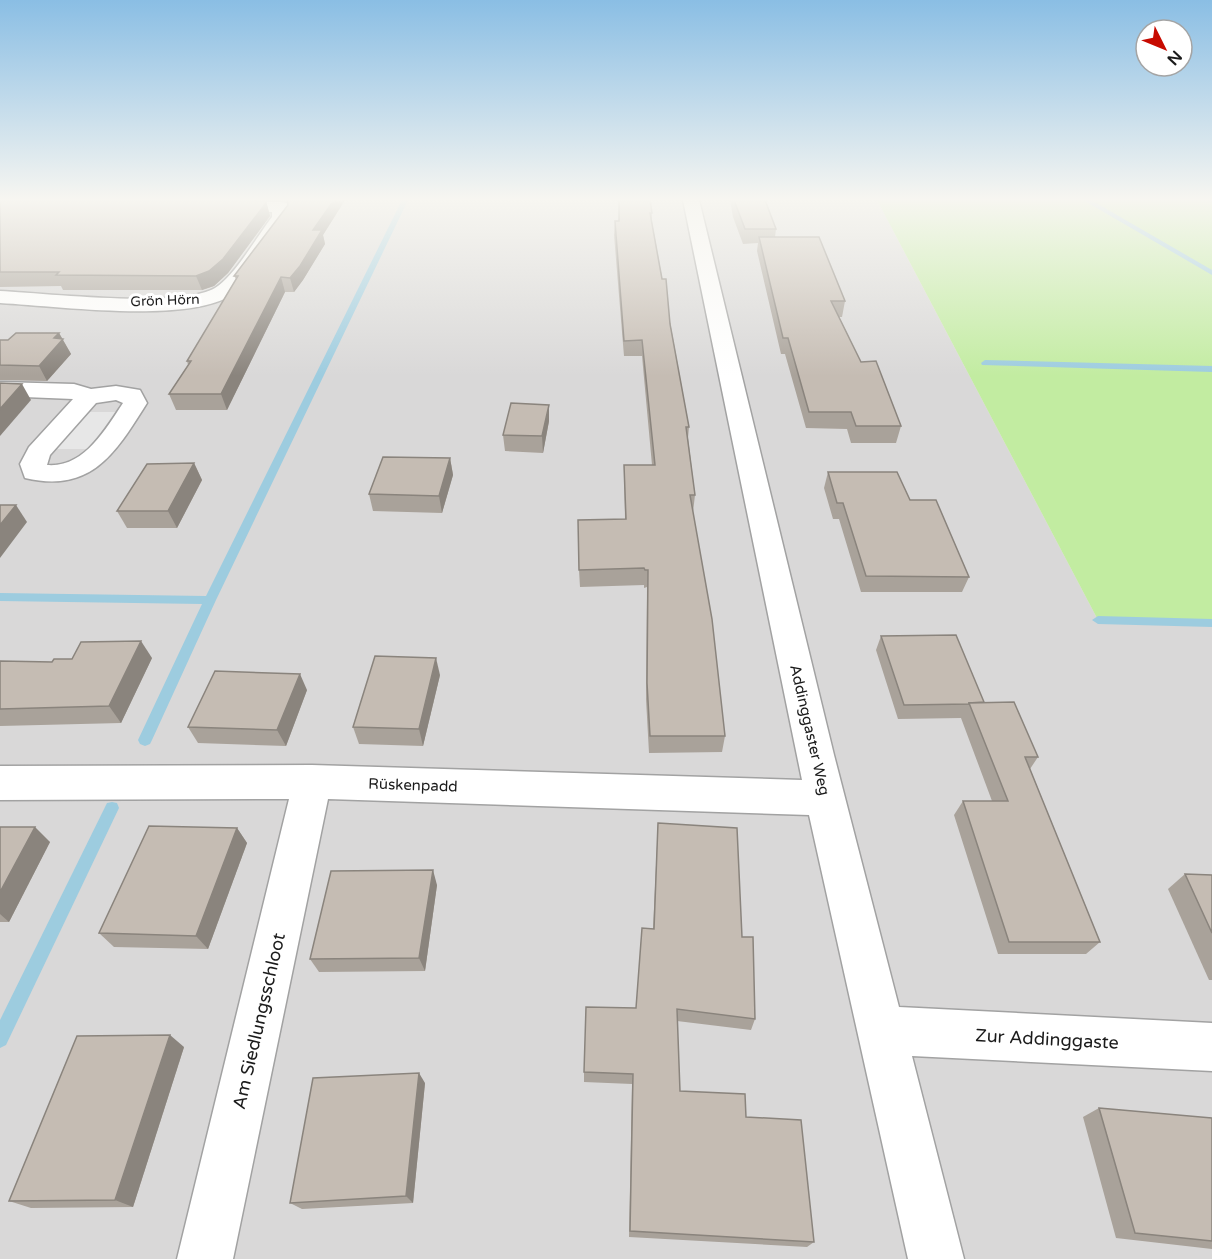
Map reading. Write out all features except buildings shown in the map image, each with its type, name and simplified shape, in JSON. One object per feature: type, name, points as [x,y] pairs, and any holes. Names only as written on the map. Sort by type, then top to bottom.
[{"type":"street","name":"Grön Hörn","points":[[0,297],[52,301],[186,303],[211,298],[229,286],[250,259]]},
{"type":"street","name":"Addinggaster Weg","points":[[705,259],[826,798],[936,1259]]},
{"type":"street","points":[[0,389],[74,391],[88,397]]},
{"type":"street","name":"Rüskenpadd","points":[[0,783],[312,782],[826,798]]},
{"type":"street","name":"Am Siedlungsschloot","points":[[205,1259],[312,782]]},
{"type":"street","name":"Zur Addinggaste","points":[[882,1030],[1212,1047]]},
{"type":"shaded area","points":[[0,259],[908,259],[1098,620],[1212,624],[1212,1259],[0,1259]]},
{"type":"shaded area","points":[[85,412],[119,412],[92,449],[56,449]]},
{"type":"green space","points":[[908,259],[1212,259],[1212,623],[1098,620]]},
{"type":"waterway","points":[[210,600],[376,259]]},
{"type":"waterway","points":[[1187,259],[1212,273]]},
{"type":"waterway","points":[[985,363],[1212,369]]},
{"type":"waterway","points":[[0,597],[210,600]]},
{"type":"waterway","points":[[145,740],[210,600]]},
{"type":"waterway","points":[[1098,620],[1212,623]]},
{"type":"waterway","points":[[0,1039],[112,808]]}]
